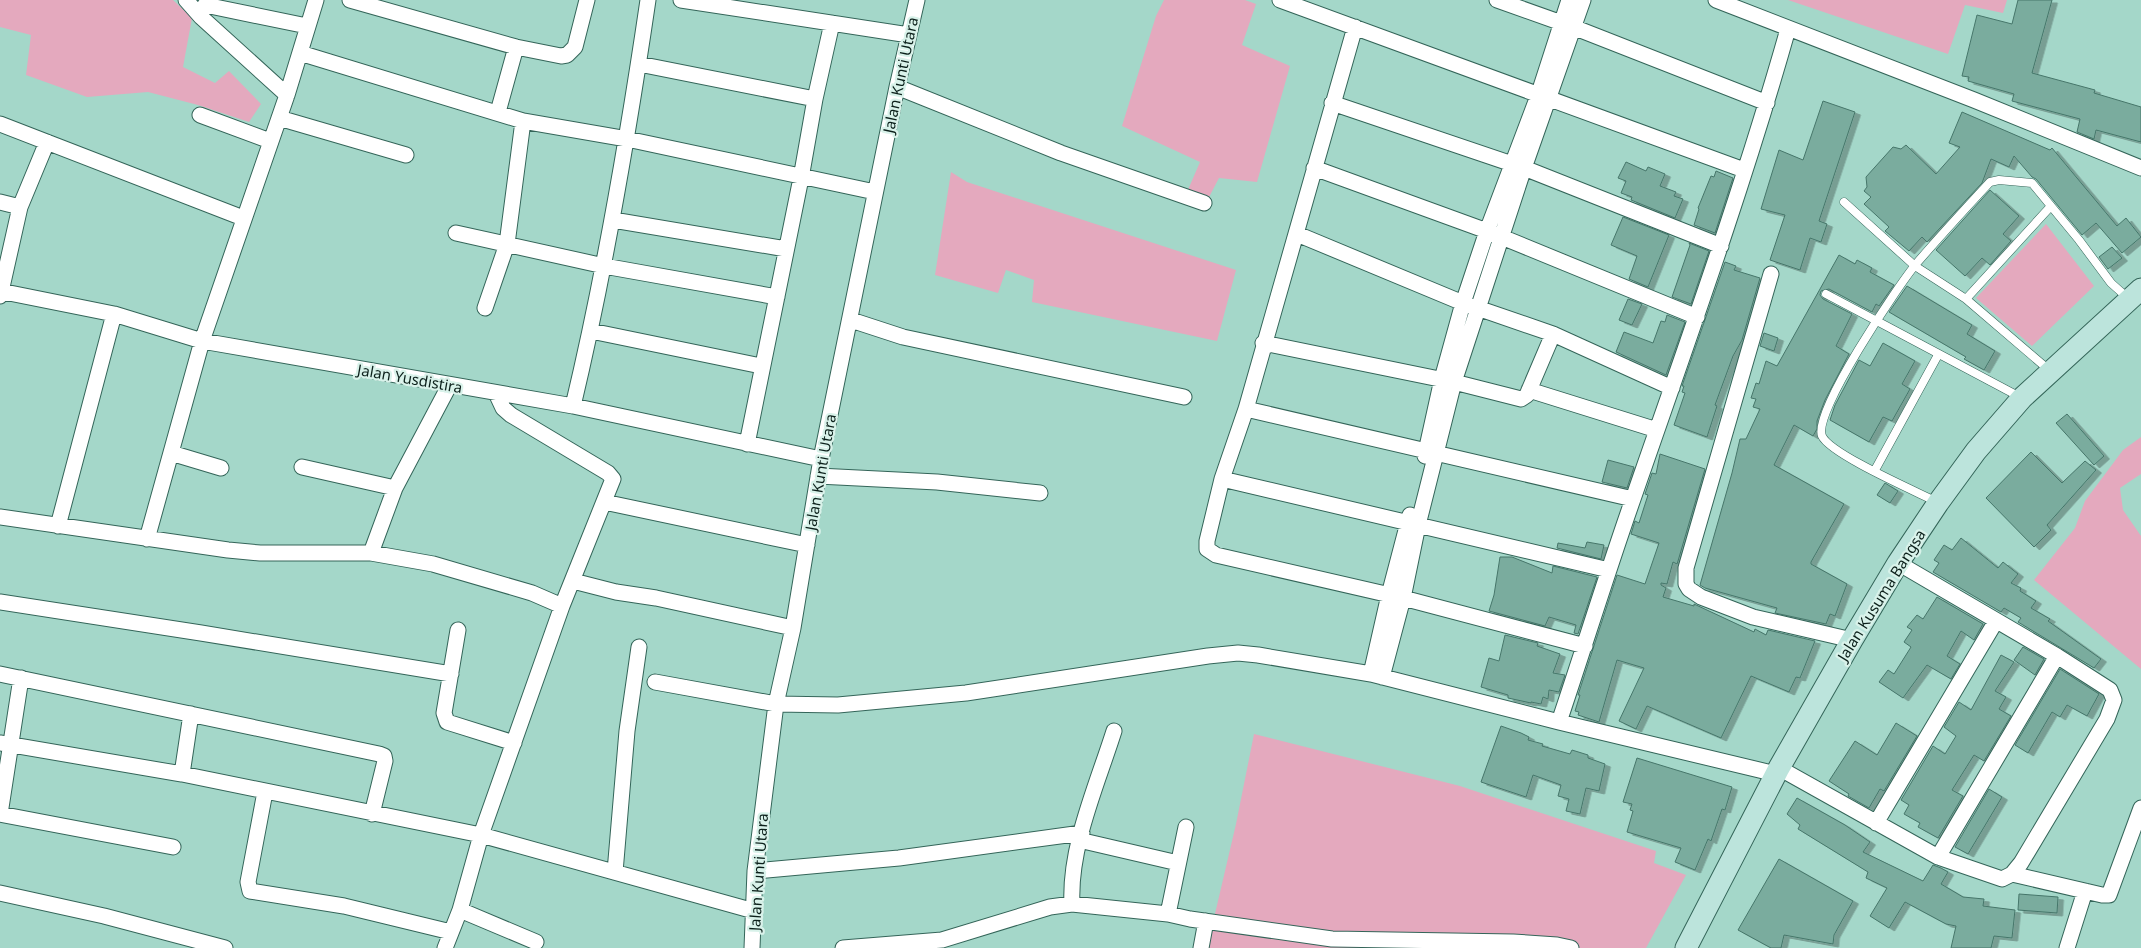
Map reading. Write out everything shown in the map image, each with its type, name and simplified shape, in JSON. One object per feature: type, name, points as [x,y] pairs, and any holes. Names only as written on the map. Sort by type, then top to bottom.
[{"type":"street","points":[[186,0],[205,21],[287,95]]},
{"type":"street","points":[[147,539],[202,341],[287,95],[316,0]]},
{"type":"street","points":[[350,0],[516,47],[562,56],[573,52],[587,0]]},
{"type":"street","points":[[573,406],[591,331],[613,220],[648,0]]},
{"type":"street","points":[[681,0],[909,35]]},
{"type":"street","name":"Jalan Kunti Utara","points":[[752,948],[755,871],[776,704],[793,628],[821,459],[851,320],[897,86],[917,0]]},
{"type":"street","points":[[1280,0],[1744,170]]},
{"type":"street","points":[[1497,0],[1567,25],[1767,103]]},
{"type":"street","points":[[1448,380],[1478,307],[1501,237],[1519,166],[1567,25],[1569,0]]},
{"type":"street","points":[[1567,25],[1583,0]]},
{"type":"street","points":[[1716,0],[1974,100],[2141,168]]},
{"type":"street","points":[[205,5],[307,26]]},
{"type":"street","points":[[747,444],[761,366],[777,297],[815,99],[832,23]]},
{"type":"street","points":[[1354,26],[1246,409],[1222,480],[1206,546],[1212,554],[1396,596],[1585,646]]},
{"type":"street","points":[[1559,722],[1633,499],[1697,317],[1767,103],[1788,28]]},
{"type":"street","points":[[498,112],[516,47]]},
{"type":"street","points":[[300,53],[523,121],[627,139],[801,178],[875,192]]},
{"type":"street","points":[[639,64],[815,99]]},
{"type":"street","points":[[897,86],[1061,153],[1204,204]]},
{"type":"street","points":[[1332,103],[1519,166],[1720,246]]},
{"type":"street","points":[[200,115],[270,141]]},
{"type":"street","points":[[278,118],[406,155]]},
{"type":"street","points":[[485,308],[507,244],[523,121]]},
{"type":"street","points":[[0,124],[243,218]]},
{"type":"street","points":[[0,293],[20,208],[46,142]]},
{"type":"street","points":[[1376,675],[1448,380],[1463,303],[1487,231],[1519,166]]},
{"type":"street","points":[[1314,168],[1487,231],[1697,317]]},
{"type":"street","points":[[0,202],[20,208]]},
{"type":"street","points":[[613,220],[786,249]]},
{"type":"street","points":[[456,233],[604,266],[777,297]]},
{"type":"street","points":[[1296,234],[1463,303],[1553,334],[1672,388]]},
{"type":"street","points":[[1771,274],[1686,568],[1686,584],[1689,589],[1701,597],[1753,618],[1852,640]]},
{"type":"street","name":"Jalan Yusdistira","points":[[0,293],[114,314],[202,341],[450,386],[573,406],[821,459]]},
{"type":"street","name":"Jalan Kusuma Bangsa","points":[[1686,948],[1777,771],[1898,563],[1938,503],[1976,451],[2022,398],[2135,294]]},
{"type":"street","points":[[58,526],[114,314]]},
{"type":"street","points":[[851,320],[903,338],[1184,397]]},
{"type":"street","points":[[591,331],[761,366]]},
{"type":"street","points":[[1263,344],[1448,380],[1519,399],[1526,397],[1553,334]]},
{"type":"street","points":[[371,553],[395,488],[450,386]]},
{"type":"street","points":[[1529,390],[1657,430]]},
{"type":"street","points":[[445,948],[460,910],[481,835],[562,606],[612,483],[610,475],[511,415],[504,408],[496,393]]},
{"type":"street","points":[[1246,409],[1633,499]]},
{"type":"street","points":[[171,453],[221,468]]},
{"type":"street","points":[[302,467],[395,488]]},
{"type":"street","points":[[818,476],[937,482],[1040,492]]},
{"type":"street","points":[[1222,480],[1609,570]]},
{"type":"street","points":[[604,502],[807,546]]},
{"type":"street","points":[[0,517],[147,539],[260,553],[371,553],[433,564],[532,593],[562,606]]},
{"type":"street","points":[[655,682],[776,704],[838,705],[966,693],[1223,654],[1247,654],[1283,658],[1376,675],[1559,722],[1777,771],[1938,857],[2002,879],[2012,874],[2021,863],[2107,719],[2114,700],[2110,690],[2058,656],[1898,563]]},
{"type":"street","points":[[573,581],[616,592],[656,598],[793,628]]},
{"type":"street","points":[[0,602],[201,632],[451,674]]},
{"type":"street","points":[[1876,823],[1996,621]]},
{"type":"street","points":[[458,630],[444,713],[447,722],[514,743]]},
{"type":"street","points":[[615,872],[627,731],[639,647]]},
{"type":"street","points":[[1938,857],[2058,656]]},
{"type":"street","points":[[0,674],[383,755],[385,761],[372,814]]},
{"type":"street","points":[[21,678],[6,744],[0,814],[173,847]]},
{"type":"street","points":[[182,774],[191,714]]},
{"type":"street","points":[[1072,904],[1071,889],[1080,837],[1114,731]]},
{"type":"street","points":[[6,744],[182,774],[481,835],[754,911]]},
{"type":"street","points":[[265,792],[248,882],[250,891],[344,906],[451,932]]},
{"type":"street","points":[[2012,874],[2102,895],[2110,893],[2141,808]]},
{"type":"street","points":[[1168,914],[1186,827]]},
{"type":"street","points":[[755,871],[899,858],[1080,837],[1178,863]]},
{"type":"street","points":[[2067,948],[2084,891]]},
{"type":"street","points":[[0,893],[104,916],[226,948]]},
{"type":"street","points":[[843,948],[942,944],[1050,907],[1072,904],[1168,914],[1332,939],[1527,943],[1571,948]]},
{"type":"street","points":[[460,910],[536,942]]},
{"type":"street","points":[[1200,948],[1206,921]]},
{"type":"lane","points":[[1938,503],[1829,445],[1822,436],[1822,420],[1841,380],[1876,321],[1915,266],[1990,182],[1999,180],[2032,183],[2111,283],[2135,294]]},
{"type":"lane","points":[[1844,202],[1915,266],[1966,299],[2051,371]]},
{"type":"lane","points":[[1966,299],[2051,206]]},
{"type":"lane","points":[[1826,294],[2022,398]]},
{"type":"lane","points":[[1875,470],[1938,355]]},
{"type":"shaded area","points":[[0,0],[173,0],[192,18],[183,67],[215,83],[229,71],[261,104],[249,122],[198,105],[148,92],[87,97],[26,75],[31,35],[0,27]]},
{"type":"shaded area","points":[[1164,0],[1245,0],[1256,4],[1242,45],[1290,66],[1257,182],[1219,178],[1208,199],[1187,192],[1200,162],[1122,126],[1156,16]]},
{"type":"shaded area","points":[[1788,0],[2007,0],[2003,13],[1965,5],[1948,54]]},
{"type":"shaded area","points":[[951,172],[967,182],[1236,270],[1217,341],[1032,302],[1034,280],[1006,270],[998,293],[935,275]]},
{"type":"shaded area","points":[[2046,224],[2094,286],[2032,346],[1976,298]]},
{"type":"shaded area","points":[[2141,437],[2141,474],[2120,488],[2123,510],[2141,536],[2141,669],[2034,580],[2075,528],[2085,501],[2123,450]]},
{"type":"shaded area","points":[[1254,734],[1460,786],[1656,851],[1654,863],[1686,875],[1646,948],[1207,948],[1236,824]]},
{"type":"building","points":[[2018,0],[2052,0],[2032,73],[2095,90],[2094,93],[2141,107],[2141,142],[2096,130],[2094,139],[2077,132],[2080,119],[2012,101],[2014,94],[1968,81],[1969,77],[1962,76],[1977,15],[2012,24]]},
{"type":"building","points":[[1823,101],[1855,112],[1819,221],[1827,224],[1821,242],[1810,238],[1800,270],[1770,260],[1785,215],[1761,209],[1779,150],[1803,160]]},
{"type":"building","points":[[1962,112],[2050,150],[2052,148],[2117,226],[2126,218],[2141,237],[2122,253],[2096,223],[2082,235],[2036,179],[2032,177],[2014,156],[2009,167],[1991,159],[1982,183],[1927,242],[1922,237],[1909,251],[1885,231],[1889,227],[1864,204],[1871,197],[1864,191],[1867,187],[1866,177],[1893,147],[1901,149],[1906,145],[1936,174],[1960,147],[1949,143]]},
{"type":"building","points":[[1626,162],[1646,171],[1648,167],[1665,174],[1660,186],[1676,192],[1674,196],[1683,199],[1675,218],[1631,200],[1632,197],[1621,193],[1626,181],[1618,178]]},
{"type":"building","points":[[1716,171],[1733,178],[1715,233],[1694,225],[1698,208],[1711,176],[1714,177]]},
{"type":"building","points":[[1990,190],[2019,216],[2003,234],[2011,241],[1990,265],[1982,258],[1965,276],[1936,250]]},
{"type":"building","points":[[1623,217],[1669,235],[1648,287],[1629,279],[1637,256],[1611,245]]},
{"type":"building","points":[[1689,243],[1709,251],[1691,304],[1672,297],[1690,245]]},
{"type":"building","points":[[2112,247],[2122,258],[2108,269],[2099,257]]},
{"type":"building","points":[[1839,255],[1855,264],[1857,260],[1872,268],[1870,272],[1894,285],[1879,306],[1876,304],[1872,312],[1829,289],[1821,291],[1820,295],[1823,299],[1852,314],[1836,346],[1849,354],[1825,400],[1817,421],[1817,429],[1813,436],[1794,425],[1774,465],[1844,504],[1811,562],[1811,564],[1847,584],[1835,616],[1830,614],[1826,624],[1775,613],[1777,608],[1700,585],[1740,439],[1746,439],[1760,409],[1753,407],[1756,399],[1751,398],[1756,383],[1759,384],[1766,361],[1777,366]]},
{"type":"building","points":[[1725,262],[1736,266],[1734,270],[1760,278],[1742,340],[1733,356],[1715,405],[1717,406],[1707,437],[1674,425],[1685,393],[1682,392],[1684,386],[1682,386]]},
{"type":"building","points":[[1907,286],[1972,325],[1967,334],[1995,351],[1984,370],[1964,359],[1966,357],[1889,312]]},
{"type":"building","points":[[1628,299],[1642,304],[1632,325],[1619,320]]},
{"type":"building","points":[[1667,315],[1685,322],[1666,375],[1616,352],[1624,332],[1653,343],[1661,321],[1665,322]]},
{"type":"building","points":[[1764,333],[1778,338],[1774,351],[1760,346]]},
{"type":"building","points":[[1883,343],[1915,361],[1902,384],[1910,389],[1892,421],[1883,417],[1869,442],[1830,420],[1835,405],[1859,360],[1870,366]]},
{"type":"building","points":[[2067,414],[2104,456],[2094,465],[2056,423]]},
{"type":"building","points":[[2031,452],[2062,483],[2085,461],[2096,470],[2047,525],[2051,530],[2034,547],[1986,498]]},
{"type":"building","points":[[1660,454],[1705,469],[1677,564],[1673,562],[1667,584],[1661,583],[1666,588],[1663,597],[1694,606],[1694,604],[1754,632],[1755,629],[1766,635],[1768,630],[1815,641],[1800,678],[1796,677],[1789,692],[1751,676],[1721,738],[1647,706],[1636,729],[1619,721],[1644,668],[1617,660],[1599,722],[1578,715],[1579,712],[1575,711],[1580,695],[1578,695],[1617,575],[1645,584],[1659,543],[1631,534],[1635,521],[1639,523],[1648,495],[1645,494],[1652,473],[1656,474]]},
{"type":"building","points":[[1608,460],[1634,467],[1627,488],[1602,482]]},
{"type":"building","points":[[1885,483],[1898,491],[1890,503],[1877,495]]},
{"type":"building","points":[[1961,538],[1998,568],[2003,562],[2018,574],[2011,583],[2021,588],[2020,591],[2036,601],[2031,608],[2050,619],[2048,621],[2101,659],[2094,668],[2018,622],[2021,618],[2004,608],[2001,612],[1933,572],[1939,563],[1934,560],[1944,545],[1952,550]]},
{"type":"building","points":[[1587,542],[1604,545],[1601,559],[1557,548],[1558,543],[1585,548]]},
{"type":"building","points":[[1500,557],[1512,557],[1552,573],[1553,566],[1597,577],[1578,634],[1574,633],[1576,625],[1549,617],[1545,626],[1489,611],[1494,595]]},
{"type":"building","points":[[1937,597],[1983,624],[1974,640],[1961,631],[1947,656],[1960,664],[1951,679],[1927,665],[1903,698],[1879,682],[1888,670],[1894,674],[1911,647],[1904,642],[1912,630],[1907,627],[1917,615],[1923,619]]},
{"type":"building","points":[[1505,635],[1538,643],[1537,646],[1560,654],[1553,673],[1565,675],[1559,692],[1549,690],[1548,699],[1543,697],[1541,704],[1508,698],[1508,695],[1481,687],[1489,658],[1499,661]]},
{"type":"building","points":[[2023,647],[2044,659],[2035,675],[2014,660]]},
{"type":"building","points":[[2001,655],[2014,662],[1995,691],[2006,697],[1999,709],[2011,716],[1984,761],[1974,755],[1952,790],[1963,796],[1938,838],[1918,827],[1920,823],[1904,814],[1909,805],[1901,800],[1933,746],[1945,754],[1956,736],[1944,727],[1959,702],[1971,710]]},
{"type":"building","points":[[2060,669],[2099,694],[2087,716],[2067,705],[2060,717],[2052,712],[2028,753],[2015,745]]},
{"type":"building","points":[[1896,723],[1917,736],[1884,791],[1880,789],[1869,808],[1848,796],[1849,794],[1829,781],[1855,741],[1877,755]]},
{"type":"building","points":[[1501,726],[1521,733],[1529,737],[1528,740],[1543,744],[1542,746],[1570,754],[1572,750],[1588,755],[1588,758],[1605,764],[1599,791],[1586,788],[1580,814],[1566,811],[1569,799],[1558,796],[1561,785],[1533,775],[1526,797],[1481,782]]},
{"type":"building","points":[[1637,758],[1732,787],[1725,810],[1722,809],[1711,841],[1708,839],[1695,870],[1675,862],[1681,848],[1627,832],[1633,811],[1630,810],[1632,804],[1623,802]]},
{"type":"building","points":[[1989,789],[2002,797],[1968,854],[1955,847]]},
{"type":"building","points":[[1797,798],[1845,825],[1870,842],[1863,852],[1923,881],[1933,865],[1941,868],[1948,872],[1941,884],[1963,897],[1984,899],[1983,906],[2015,910],[2012,938],[1994,936],[1991,948],[1951,948],[1956,926],[1946,924],[1905,902],[1889,928],[1870,916],[1887,888],[1866,878],[1868,872],[1798,829],[1800,825],[1787,814]]},
{"type":"building","points":[[1779,859],[1853,901],[1834,935],[1833,944],[1784,935],[1781,948],[1771,948],[1738,930]]},
{"type":"building","points":[[2019,894],[2058,897],[2057,913],[2018,910]]}]
